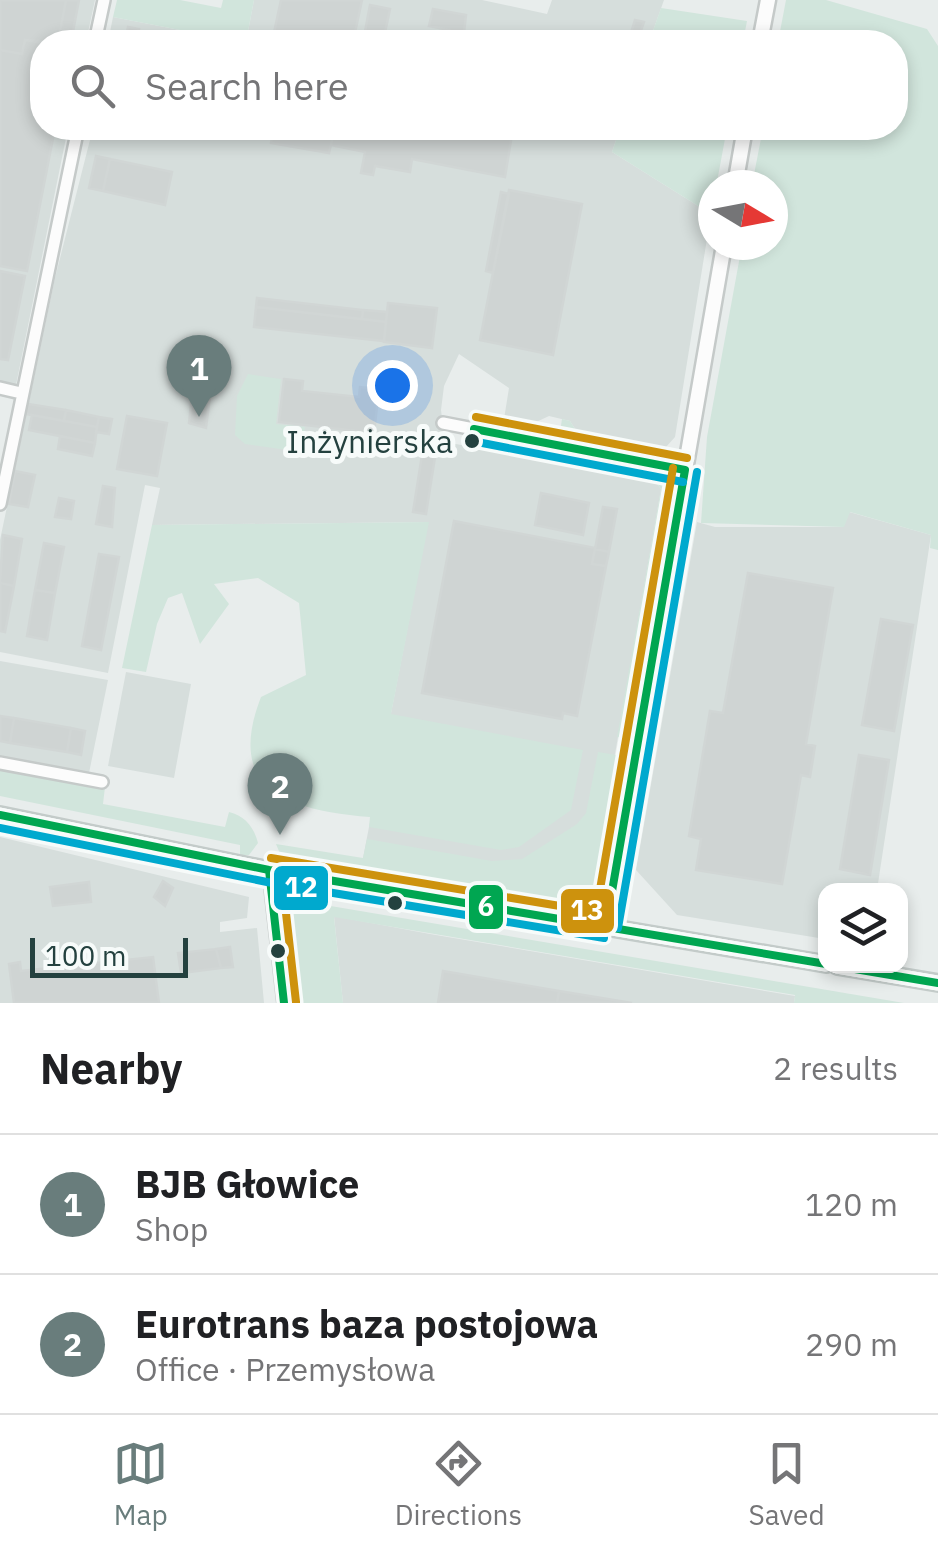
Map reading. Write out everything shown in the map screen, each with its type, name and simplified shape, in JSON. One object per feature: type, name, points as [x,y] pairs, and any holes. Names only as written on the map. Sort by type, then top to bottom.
[{"type":"main road","points":[[0,815],[269,870],[818,963]]},
{"type":"main road","points":[[879,973],[938,983]]},
{"type":"street","points":[[98,30],[104,0]]},
{"type":"street","points":[[762,30],[768,0]]},
{"type":"street","points":[[0,504],[75,140]]},
{"type":"street","points":[[738,170],[743,140]]},
{"type":"street","points":[[606,926],[721,260]]},
{"type":"street","points":[[0,388],[21,392]]},
{"type":"street","points":[[444,423],[685,470]]},
{"type":"street","points":[[0,763],[102,782]]},
{"type":"street","points":[[269,870],[284,1003]]},
{"type":"shaded area","points":[[0,0],[95,0],[89,30],[30,30],[30,140],[66,140],[16,385],[0,381]]},
{"type":"shaded area","points":[[254,0],[482,0],[547,14],[552,0],[664,0],[653,30],[248,30]]},
{"type":"shaded area","points":[[113,17],[180,30],[110,30]]},
{"type":"shaded area","points":[[90,140],[616,140],[612,152],[698,206],[698,260],[704,260],[675,437],[666,447],[577,432],[570,421],[549,416],[532,424],[504,419],[509,388],[459,354],[444,386],[441,410],[445,442],[655,481],[661,489],[615,754],[553,891],[363,858],[428,522],[152,525],[160,488],[145,485],[108,673],[0,652],[0,540],[55,278]]},
{"type":"shaded area","points":[[849,512],[931,535],[878,883],[818,883],[818,938],[677,915],[636,870],[697,522],[715,527],[843,527]]},
{"type":"shaded area","points":[[0,661],[108,680],[89,773],[0,756]]},
{"type":"shaded area","points":[[126,672],[191,684],[174,778],[108,766]]},
{"type":"shaded area","points":[[0,837],[249,897],[247,918],[220,922],[220,932],[257,928],[264,1003],[0,1003]]},
{"type":"shaded area","points":[[334,916],[795,996],[794,1003],[343,1003]]},
{"type":"green space","points":[[117,0],[180,0],[221,8],[223,0],[254,0],[248,30],[180,30],[113,17]]},
{"type":"green space","points":[[786,0],[826,0],[927,29],[938,46],[938,550],[930,548],[931,535],[850,512],[844,527],[701,523],[707,437],[739,260],[788,260],[788,170],[755,170],[761,140],[908,140],[908,30],[780,30]]},
{"type":"green space","points":[[661,8],[747,21],[745,30],[653,30]]},
{"type":"green space","points":[[616,140],[725,140],[719,170],[698,170],[698,206],[612,152]]},
{"type":"green space","points":[[248,374],[281,379],[276,424],[305,427],[301,452],[245,444],[235,435],[237,396]]},
{"type":"green space","points":[[562,419],[570,421],[577,432],[666,447],[665,459],[559,438]]},
{"type":"green space","points":[[501,441],[646,471],[668,486],[672,506],[631,739],[617,737],[661,489],[655,481],[487,450]]},
{"type":"green space","points":[[429,522],[391,714],[583,750],[571,810],[519,847],[501,850],[369,827],[370,817],[314,809],[272,790],[258,775],[251,755],[252,729],[261,697],[306,675],[299,603],[258,578],[214,584],[229,604],[200,644],[182,593],[168,598],[157,624],[146,672],[122,668],[152,525]]},
{"type":"green space","points":[[598,752],[629,757],[608,887],[593,906],[568,910],[513,901],[460,884],[422,885],[297,864],[283,861],[276,844],[363,858],[367,839],[492,861],[522,859],[577,824],[586,813]]},
{"type":"green space","points":[[0,768],[105,787],[103,804],[225,827],[229,812],[248,823],[258,843],[249,855],[240,855],[240,845],[0,796]]},
{"type":"green space","points":[[295,900],[904,1003],[794,1003],[795,995],[334,917],[343,1003],[300,1003],[290,913]]},
{"type":"building","points":[[0,0],[66,0],[60,30],[30,30],[30,40],[25,40],[22,54],[0,50]]},
{"type":"building","points":[[66,0],[79,0],[73,30],[60,30]]},
{"type":"building","points":[[281,0],[362,0],[356,30],[275,30]]},
{"type":"building","points":[[370,5],[390,9],[386,30],[365,30]]},
{"type":"building","points":[[433,9],[466,15],[464,30],[429,26]]},
{"type":"building","points":[[635,20],[644,22],[641,30],[632,30]]},
{"type":"building","points":[[25,40],[30,41],[30,140],[53,140],[27,271],[0,266],[0,50],[22,54]]},
{"type":"building","points":[[272,140],[332,140],[329,153],[271,143]]},
{"type":"building","points":[[332,140],[511,140],[505,177],[412,159],[410,172],[375,166],[373,175],[361,173],[365,152],[331,145]]},
{"type":"building","points":[[96,156],[110,159],[103,191],[89,188]]},
{"type":"building","points":[[110,159],[172,172],[165,205],[103,191]]},
{"type":"building","points":[[509,190],[582,204],[553,355],[480,340]]},
{"type":"building","points":[[501,192],[509,194],[493,273],[486,271]]},
{"type":"building","points":[[0,271],[25,276],[8,360],[0,359]]},
{"type":"building","points":[[257,298],[363,310],[362,319],[256,307]]},
{"type":"building","points":[[388,303],[437,308],[432,348],[384,342]]},
{"type":"building","points":[[256,307],[386,322],[384,341],[254,327]]},
{"type":"building","points":[[363,310],[387,312],[386,322],[362,319]]},
{"type":"building","points":[[284,379],[303,381],[302,391],[359,397],[360,387],[379,389],[374,433],[279,422]]},
{"type":"building","points":[[192,394],[210,396],[206,428],[189,423]]},
{"type":"building","points":[[28,404],[66,410],[64,421],[26,414]]},
{"type":"building","points":[[66,410],[99,417],[97,427],[64,421]]},
{"type":"building","points":[[32,415],[97,427],[95,443],[29,430]]},
{"type":"building","points":[[127,416],[167,423],[157,476],[117,469]]},
{"type":"building","points":[[99,417],[112,419],[109,434],[96,432]]},
{"type":"building","points":[[60,436],[95,443],[92,456],[58,449]]},
{"type":"building","points":[[425,436],[438,438],[426,514],[413,512]]},
{"type":"building","points":[[15,471],[35,475],[28,507],[9,504]]},
{"type":"building","points":[[103,486],[115,488],[112,527],[96,524]]},
{"type":"building","points":[[541,493],[589,503],[583,535],[535,525]]},
{"type":"building","points":[[59,498],[74,501],[71,519],[55,517]]},
{"type":"building","points":[[603,507],[617,509],[609,552],[595,549]]},
{"type":"building","points":[[454,521],[595,548],[592,564],[606,566],[577,716],[563,713],[562,719],[422,693]]},
{"type":"building","points":[[3,535],[22,539],[14,586],[0,583]]},
{"type":"building","points":[[44,543],[64,547],[55,593],[35,590]]},
{"type":"building","points":[[595,549],[609,552],[606,566],[592,564]]},
{"type":"building","points":[[99,554],[119,557],[101,650],[82,646]]},
{"type":"building","points":[[748,573],[833,588],[806,744],[815,746],[810,777],[801,775],[782,884],[696,870],[701,839],[689,836],[710,711],[723,713]]},
{"type":"building","points":[[0,583],[14,586],[5,632],[0,631]]},
{"type":"building","points":[[35,590],[55,593],[47,640],[27,636]]},
{"type":"building","points":[[881,619],[913,625],[894,731],[862,725]]},
{"type":"building","points":[[0,716],[14,718],[10,743],[0,741]]},
{"type":"building","points":[[14,718],[71,728],[67,752],[10,743]]},
{"type":"building","points":[[71,728],[85,731],[81,755],[67,752]]},
{"type":"building","points":[[859,755],[889,760],[870,875],[840,869]]},
{"type":"building","points":[[163,881],[173,888],[165,906],[154,897]]},
{"type":"building","points":[[89,882],[91,902],[53,906],[50,887]]},
{"type":"building","points":[[230,947],[233,967],[221,968],[216,949]]},
{"type":"building","points":[[216,949],[221,968],[181,973],[178,953]]},
{"type":"building","points":[[153,957],[159,1003],[14,1003],[9,964],[20,962],[21,971]]},
{"type":"building","points":[[443,971],[559,991],[557,1003],[438,1003]]},
{"type":"building","points":[[559,991],[632,1003],[557,1003]]},
{"type":"transit line","name":"13","points":[[476,417],[687,458]]},
{"type":"transit line","name":"6","points":[[474,429],[685,470]]},
{"type":"transit line","name":"12","points":[[472,441],[683,482]]},
{"type":"transit line","name":"13","points":[[594,924],[673,468]]},
{"type":"transit line","name":"6","points":[[606,926],[685,470]]},
{"type":"transit line","name":"12","points":[[618,928],[697,472]]},
{"type":"transit line","name":"6","points":[[0,815],[269,870],[818,963]]},
{"type":"transit line","name":"12","points":[[0,828],[267,882],[604,938]]},
{"type":"transit line","name":"13","points":[[271,858],[608,914]]},
{"type":"transit line","name":"13","points":[[281,869],[296,1002]]},
{"type":"transit line","name":"6","points":[[269,870],[284,1003]]},
{"type":"transit line","name":"6","points":[[879,973],[938,983]]},
{"type":"place","name":"BJB Głowice","points":[[199,417]]},
{"type":"place","name":"Inżynierska","points":[[472,441]]},
{"type":"place","name":"Eurotrans baza postojowa","points":[[280,835]]}]
